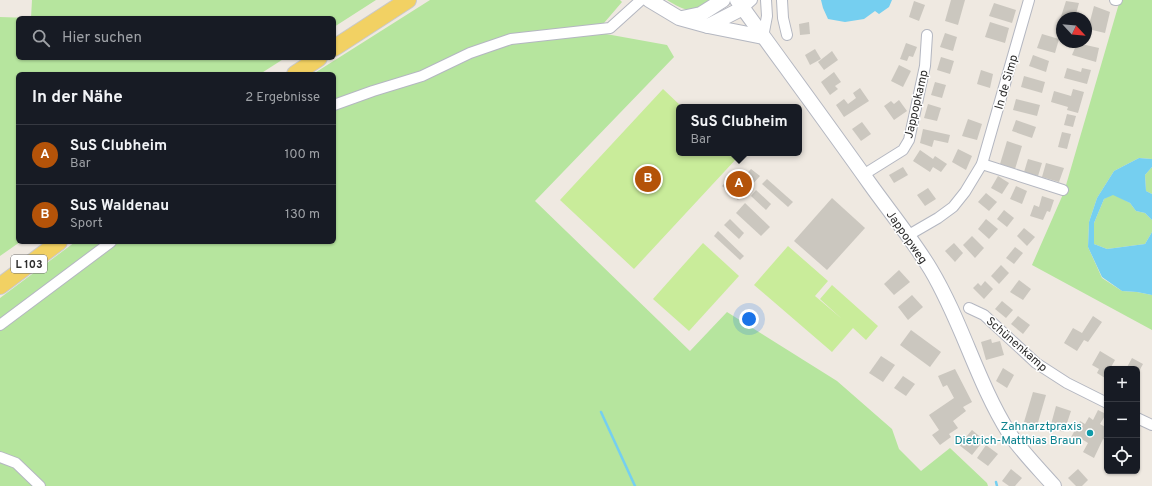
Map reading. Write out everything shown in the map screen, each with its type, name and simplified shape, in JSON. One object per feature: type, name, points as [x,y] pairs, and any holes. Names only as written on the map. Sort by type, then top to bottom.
[{"type":"main road","points":[[336,47],[408,0]]},
{"type":"main road","points":[[298,72],[316,60]]},
{"type":"main road","name":"L 103","points":[[0,286],[56,244]]},
{"type":"street","points":[[336,104],[422,76],[470,53],[511,39],[610,28],[642,0]]},
{"type":"street","points":[[649,0],[679,18],[708,26],[763,37],[767,16],[766,0]]},
{"type":"street","points":[[679,18],[701,14],[723,0]]},
{"type":"street","points":[[782,0],[783,18],[787,35]]},
{"type":"street","name":"In de Simp","points":[[907,236],[938,218],[953,207],[965,192],[982,164],[1030,0]]},
{"type":"street","points":[[708,26],[744,3]]},
{"type":"street","name":"Jappopweg","points":[[744,3],[763,37],[930,268],[960,329],[978,373],[1010,434],[1030,460],[1054,486]]},
{"type":"street","name":"Jappopkamp","points":[[863,175],[903,150],[909,140],[925,66],[927,35]]},
{"type":"street","points":[[982,164],[1063,190]]},
{"type":"street","points":[[0,325],[108,244]]},
{"type":"street","name":"Schünenkamp","points":[[969,308],[984,315],[1036,363],[1067,383],[1105,402]]},
{"type":"street","points":[[1140,419],[1152,425]]},
{"type":"street","points":[[0,457],[16,463],[40,486]]},
{"type":"green space","points":[[32,0],[376,0],[336,26],[336,16],[31,16]]},
{"type":"green space","points":[[430,0],[620,0],[622,2],[604,23],[606,34],[667,45],[674,57],[535,201],[690,351],[727,312],[837,381],[892,429],[899,449],[921,471],[950,448],[987,483],[988,486],[0,486],[0,298],[72,244],[336,244],[336,72],[316,72]]},
{"type":"green space","points":[[667,0],[709,0],[699,8],[688,10]]},
{"type":"green space","points":[[1120,0],[1152,0],[1152,159],[1139,158],[1114,171],[1097,198],[1089,222],[1088,247],[1102,278],[1122,291],[1152,295],[1152,330],[1032,265],[1064,192]]},
{"type":"green space","points":[[0,17],[16,18],[16,60],[282,60],[263,72],[16,72],[17,244],[0,256]]},
{"type":"green space","points":[[663,89],[679,104],[676,104],[676,156],[735,156],[737,158],[634,269],[560,200]]},
{"type":"green space","points":[[1152,167],[1152,194],[1146,191],[1145,175]]},
{"type":"green space","points":[[1113,194],[1130,203],[1136,211],[1145,213],[1152,220],[1152,232],[1145,244],[1107,249],[1094,244],[1094,223],[1104,199]]},
{"type":"green space","points":[[703,243],[739,276],[689,331],[653,299]]},
{"type":"green space","points":[[788,246],[828,281],[815,296],[842,319],[820,299],[832,285],[878,326],[866,340],[853,328],[832,352],[754,285]]},
{"type":"water","points":[[821,0],[892,0],[889,7],[879,14],[875,11],[864,19],[845,22],[828,19]]},
{"type":"water","points":[[1139,158],[1152,159],[1152,167],[1145,175],[1146,191],[1152,194],[1152,220],[1145,213],[1136,211],[1130,203],[1113,195],[1104,199],[1094,223],[1094,244],[1107,249],[1145,244],[1152,232],[1152,295],[1122,291],[1102,277],[1088,247],[1089,222],[1097,198],[1114,171]]},
{"type":"building","points":[[951,0],[965,0],[958,25],[945,21]]},
{"type":"building","points":[[914,1],[925,5],[919,21],[909,17]]},
{"type":"building","points":[[1066,1],[1079,3],[1077,12],[1062,12]]},
{"type":"building","points":[[994,3],[1016,10],[1012,23],[989,16]]},
{"type":"building","points":[[1094,6],[1110,12],[1105,33],[1092,30],[1092,14]]},
{"type":"building","points":[[809,22],[810,34],[800,35],[799,24]]},
{"type":"building","points":[[990,22],[1009,28],[1005,43],[985,37]]},
{"type":"building","points":[[945,33],[957,37],[953,51],[940,47]]},
{"type":"building","points":[[1042,34],[1056,38],[1055,53],[1037,48]]},
{"type":"building","points":[[906,43],[917,47],[913,57],[909,56],[907,61],[900,59]]},
{"type":"building","points":[[1092,46],[1099,48],[1096,62],[1072,55],[1075,48],[1092,48]]},
{"type":"building","points":[[815,49],[821,59],[810,65],[805,55]]},
{"type":"building","points":[[832,51],[838,60],[824,70],[818,62]]},
{"type":"building","points":[[1033,55],[1049,61],[1046,72],[1029,66]]},
{"type":"building","points":[[941,57],[954,61],[950,74],[937,70]]},
{"type":"building","points":[[899,65],[911,71],[903,87],[891,81]]},
{"type":"building","points":[[1067,68],[1081,72],[1082,68],[1091,70],[1087,84],[1064,78]]},
{"type":"building","points":[[981,70],[993,74],[990,88],[977,84]]},
{"type":"building","points":[[834,72],[841,82],[835,86],[838,89],[830,95],[821,82]]},
{"type":"building","points":[[1024,76],[1045,82],[1042,93],[1021,87]]},
{"type":"building","points":[[935,82],[946,85],[942,98],[931,95]]},
{"type":"building","points":[[860,88],[869,101],[844,117],[836,105],[844,99],[848,104],[856,98],[853,93]]},
{"type":"building","points":[[1073,89],[1084,92],[1078,113],[1067,110],[1068,107],[1051,102],[1054,91],[1071,96]]},
{"type":"building","points":[[1016,99],[1040,105],[1037,116],[1013,110]]},
{"type":"building","points":[[899,100],[907,111],[894,120],[884,106],[891,101],[894,104]]},
{"type":"building","points":[[928,104],[941,108],[937,121],[924,118]]},
{"type":"building","points":[[1067,114],[1076,116],[1073,127],[1064,125]]},
{"type":"building","points":[[968,119],[982,124],[977,140],[962,136]]},
{"type":"building","points":[[1016,120],[1036,127],[1032,138],[1012,131]]},
{"type":"building","points":[[862,122],[871,134],[861,141],[852,129]]},
{"type":"building","points":[[923,129],[950,135],[948,143],[934,140],[932,147],[920,143]]},
{"type":"building","points":[[1062,132],[1071,134],[1067,149],[1058,147]]},
{"type":"building","points":[[1007,141],[1022,146],[1015,169],[1000,164]]},
{"type":"building","points":[[958,149],[972,156],[966,170],[952,162]]},
{"type":"building","points":[[920,150],[933,159],[935,156],[947,164],[941,172],[933,167],[930,172],[913,161]]},
{"type":"building","points":[[1028,159],[1042,163],[1038,176],[1024,172]]},
{"type":"building","points":[[1046,163],[1064,168],[1059,182],[1042,177]]},
{"type":"building","points":[[903,167],[908,175],[894,183],[889,175]]},
{"type":"building","points":[[751,169],[760,176],[738,200],[722,186],[733,174],[740,181]]},
{"type":"building","points":[[998,176],[1009,183],[1002,194],[991,188]]},
{"type":"building","points":[[767,179],[793,202],[788,207],[762,184]]},
{"type":"building","points":[[1016,186],[1027,191],[1022,204],[1010,199]]},
{"type":"building","points":[[928,188],[936,199],[925,206],[917,195]]},
{"type":"building","points":[[756,190],[771,204],[766,210],[751,196]]},
{"type":"building","points":[[986,193],[997,202],[989,211],[978,202]]},
{"type":"building","points":[[1042,196],[1054,200],[1050,212],[1047,211],[1043,220],[1030,216],[1034,205],[1039,207]]},
{"type":"building","points":[[832,198],[865,228],[827,270],[794,241]]},
{"type":"building","points":[[745,203],[770,227],[761,236],[736,213]]},
{"type":"building","points":[[1004,210],[1014,218],[1007,227],[997,219]]},
{"type":"building","points":[[730,219],[744,233],[739,239],[724,225]]},
{"type":"building","points":[[986,219],[998,229],[989,239],[978,229]]},
{"type":"building","points":[[1024,228],[1035,237],[1027,246],[1017,236]]},
{"type":"building","points":[[718,231],[744,256],[740,260],[714,236]]},
{"type":"building","points":[[972,236],[984,248],[975,258],[963,245]]},
{"type":"building","points":[[954,243],[963,253],[955,262],[945,251]]},
{"type":"building","points":[[1015,247],[1023,253],[1014,264],[1006,258]]},
{"type":"building","points":[[1001,265],[1009,273],[999,284],[991,276]]},
{"type":"building","points":[[899,270],[910,282],[894,295],[884,284]]},
{"type":"building","points":[[1019,280],[1031,289],[1023,300],[1010,292]]},
{"type":"building","points":[[985,281],[993,289],[984,299],[973,288],[978,283],[981,286]]},
{"type":"building","points":[[912,295],[923,307],[908,320],[898,307]]},
{"type":"building","points":[[1002,301],[1013,310],[1006,318],[995,309]]},
{"type":"building","points":[[1018,316],[1030,325],[1023,334],[1011,324]]},
{"type":"building","points":[[1093,316],[1102,322],[1088,342],[1084,340],[1077,351],[1064,343],[1073,328],[1082,333]]},
{"type":"building","points":[[911,330],[941,352],[930,367],[900,345]]},
{"type":"building","points":[[991,339],[992,343],[1000,341],[1004,355],[986,360],[981,342]]},
{"type":"building","points":[[1100,351],[1115,360],[1112,366],[1104,366],[1104,377],[1097,373],[1099,369],[1092,365]]},
{"type":"building","points":[[881,356],[895,365],[883,382],[869,373]]},
{"type":"building","points":[[1132,358],[1143,364],[1140,370],[1140,366],[1128,366]]},
{"type":"building","points":[[1003,368],[1014,375],[1007,388],[996,381]]},
{"type":"building","points":[[955,369],[972,402],[963,407],[966,411],[953,421],[958,428],[949,434],[951,437],[940,445],[932,435],[939,430],[929,415],[954,398],[947,385],[943,387],[938,376]]},
{"type":"building","points":[[903,376],[915,384],[906,396],[894,388]]},
{"type":"building","points":[[1033,392],[1046,395],[1037,426],[1024,422]]},
{"type":"building","points":[[1056,406],[1071,411],[1064,432],[1050,428]]},
{"type":"building","name":"Zahnarztpraxis Dietrich-Matthias Braun","points":[[1098,410],[1104,413],[1104,417],[1100,424],[1104,426],[1104,440],[1094,458],[1083,452],[1088,443],[1080,438],[1076,445],[1069,441],[1080,421],[1085,424],[1089,417],[1093,420]]},
{"type":"building","points":[[972,430],[984,440],[972,455],[959,445]]},
{"type":"building","points":[[986,445],[998,454],[988,466],[977,458]]},
{"type":"building","points":[[1011,469],[1022,478],[1015,486],[1009,486],[1002,481]]},
{"type":"building","points":[[1078,469],[1088,480],[1082,486],[1076,486],[1068,478]]},
{"type":"waterway","points":[[601,412],[635,486]]},
{"type":"waterway","points":[[996,482],[997,486]]},
{"type":"place","name":"SuS Waldenau","points":[[648,179]]},
{"type":"place","name":"SuS Clubheim","points":[[739,184]]},
{"type":"place","name":"Zahnarztpraxis Dietrich-Matthias Braun","points":[[1090,433]]}]
